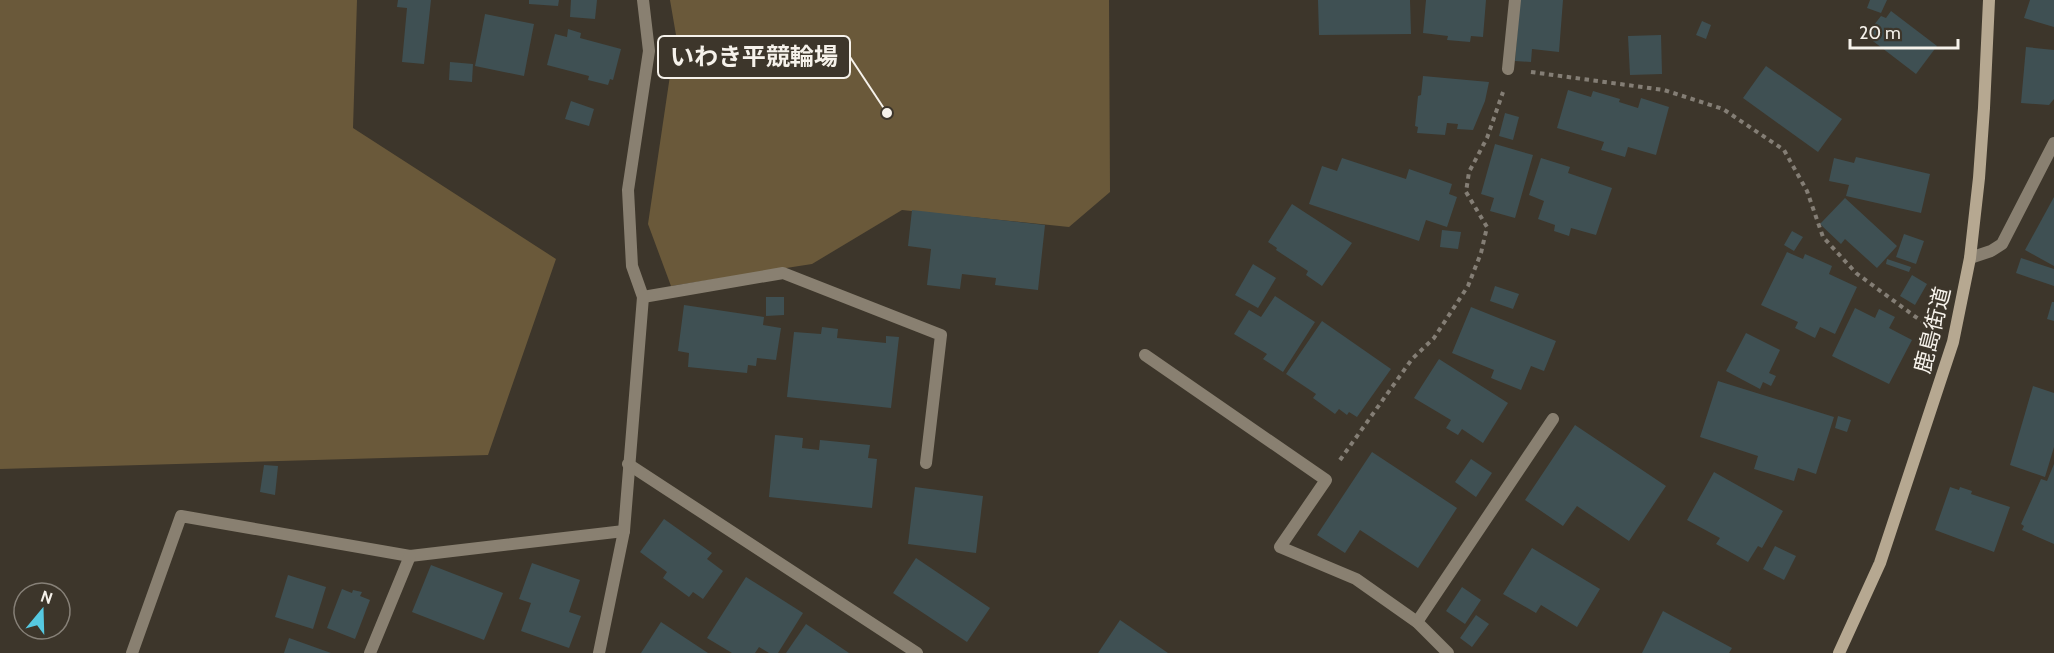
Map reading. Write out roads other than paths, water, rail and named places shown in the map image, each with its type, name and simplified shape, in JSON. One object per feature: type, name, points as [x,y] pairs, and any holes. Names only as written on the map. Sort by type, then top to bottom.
[{"type":"street","points":[[599,653],[624,531],[643,297],[632,266],[628,190],[649,51],[643,0]]},
{"type":"street","points":[[1508,69],[1515,0]]},
{"type":"street","name":"鹿島街道","points":[[1839,653],[1880,563],[1953,342],[1970,258],[1984,108],[1989,0]]},
{"type":"street","points":[[1970,258],[1991,251],[2002,244],[2054,143]]},
{"type":"street","points":[[643,297],[783,273],[941,334],[926,463]]},
{"type":"street","points":[[1145,355],[1326,480],[1280,547],[1356,579],[1417,622],[1449,653]]},
{"type":"street","points":[[1417,622],[1553,419]]},
{"type":"street","points":[[628,464],[917,653]]},
{"type":"street","points":[[132,653],[181,516],[410,556],[624,531]]},
{"type":"street","points":[[370,653],[410,556]]},
{"type":"place","name":"いわき平競輪場","points":[[887,113]]}]
